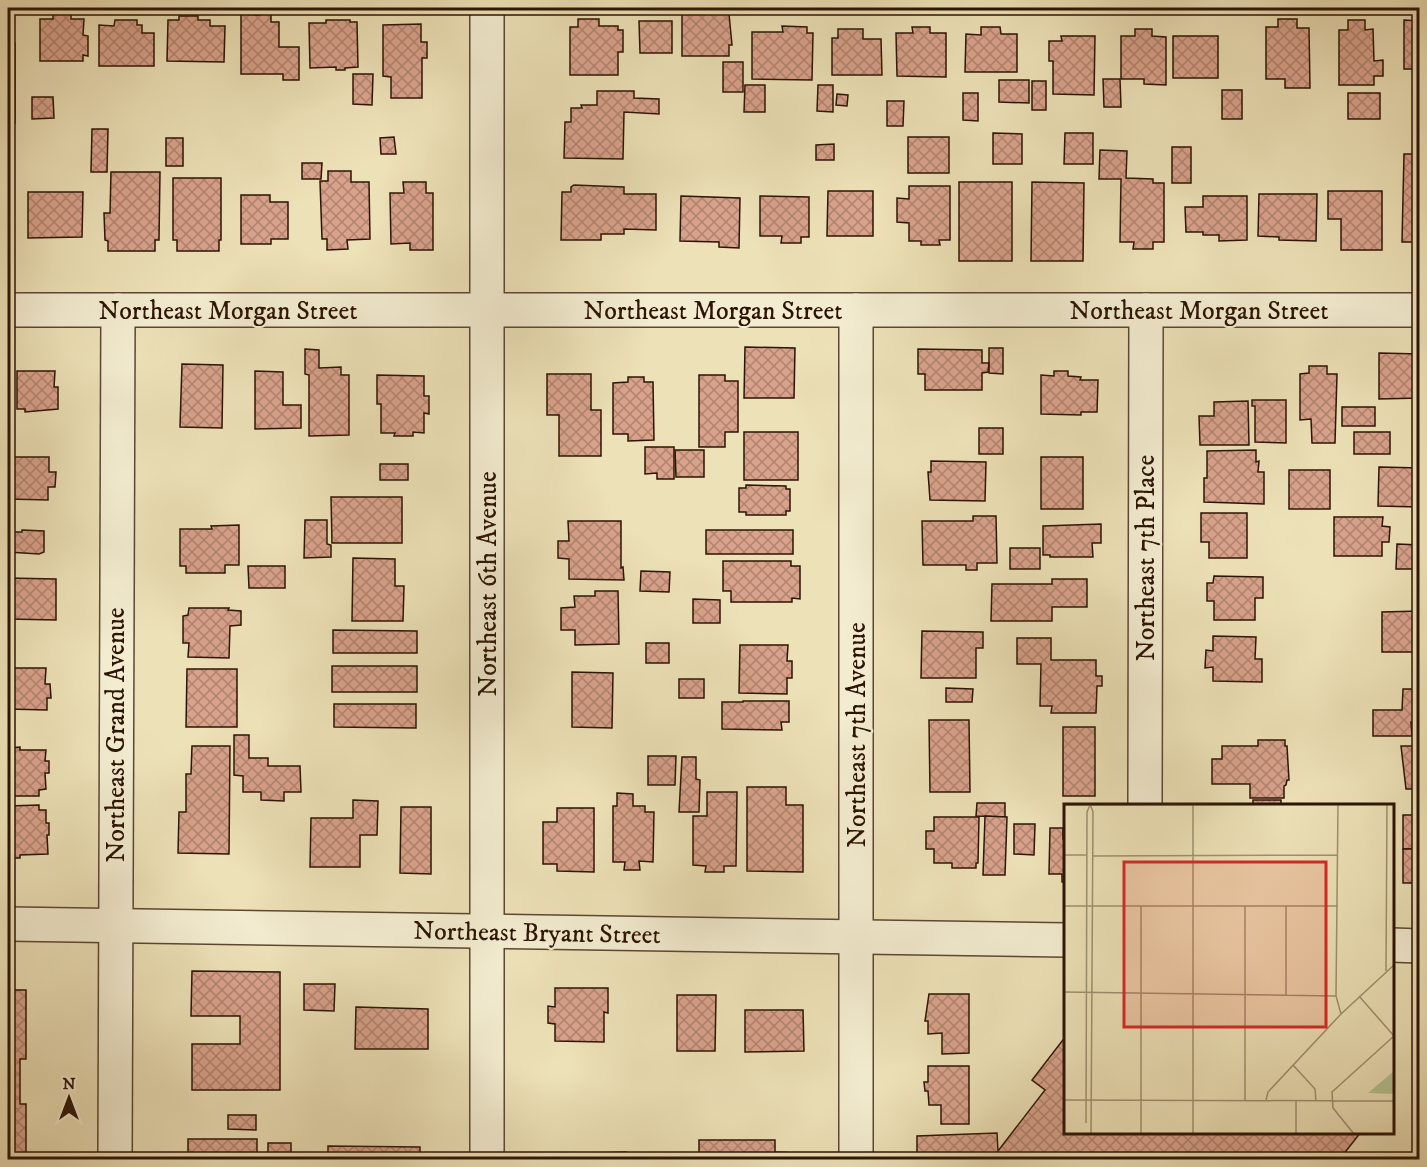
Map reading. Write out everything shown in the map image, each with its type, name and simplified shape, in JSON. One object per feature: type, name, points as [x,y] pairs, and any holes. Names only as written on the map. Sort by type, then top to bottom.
[{"type":"street","name":"Northeast 6th Avenue","points":[[487,8],[487,1160]]},
{"type":"street","name":"Northeast Morgan Street","points":[[8,310],[1419,310]]},
{"type":"street","name":"Northeast Grand Avenue","points":[[115,1160],[114,926],[118,310]]},
{"type":"street","name":"Northeast 7th Avenue","points":[[856,310],[856,1160]]},
{"type":"street","name":"Northeast 7th Place","points":[[1145,804],[1146,310]]},
{"type":"street","name":"Northeast Bryant Street","points":[[8,924],[1064,940]]},
{"type":"street","points":[[1394,945],[1419,946]]},
{"type":"building","points":[[259,11],[271,11],[271,22],[279,22],[279,47],[299,47],[299,80],[283,80],[283,74],[241,74],[241,14],[259,15]]},
{"type":"building","points":[[701,11],[729,14],[732,45],[729,45],[729,56],[682,56],[682,13],[701,13]]},
{"type":"building","points":[[53,14],[71,14],[71,19],[84,19],[83,35],[88,36],[88,56],[83,55],[83,61],[40,61],[40,19],[53,19]]},
{"type":"building","points":[[179,16],[198,16],[198,20],[210,20],[210,26],[225,26],[224,62],[167,61],[168,20],[179,20]]},
{"type":"building","points":[[578,19],[599,19],[599,26],[618,26],[618,30],[623,30],[623,52],[618,52],[618,75],[570,75],[570,27],[578,27]]},
{"type":"building","points":[[1278,19],[1297,19],[1297,28],[1309,28],[1310,88],[1285,88],[1285,79],[1266,79],[1266,27],[1278,27]]},
{"type":"building","points":[[115,20],[137,20],[137,25],[142,25],[142,33],[154,33],[154,66],[99,66],[99,25],[114,26]]},
{"type":"building","points":[[326,20],[357,22],[358,67],[345,68],[345,70],[336,70],[336,67],[310,68],[309,23],[326,23]]},
{"type":"building","points":[[1348,20],[1365,20],[1365,30],[1373,29],[1374,61],[1383,60],[1383,76],[1374,76],[1374,85],[1339,85],[1339,30],[1348,30]]},
{"type":"building","points":[[1404,20],[1420,21],[1420,69],[1404,69]]},
{"type":"building","points":[[639,21],[672,21],[672,53],[640,53]]},
{"type":"building","points":[[421,24],[421,42],[427,42],[427,58],[422,58],[422,98],[391,98],[391,77],[383,76],[383,25]]},
{"type":"building","points":[[782,26],[807,27],[807,33],[813,33],[812,80],[752,79],[752,32],[783,32]]},
{"type":"building","points":[[912,27],[930,27],[930,33],[946,33],[946,77],[897,76],[896,33],[913,33]]},
{"type":"building","points":[[981,27],[1000,27],[1001,34],[1017,34],[1017,72],[965,72],[966,34],[981,35]]},
{"type":"building","points":[[838,29],[863,29],[863,39],[881,39],[882,75],[832,75],[832,38],[838,38]]},
{"type":"building","points":[[1135,29],[1152,29],[1152,36],[1166,37],[1166,85],[1144,84],[1144,79],[1121,79],[1121,36],[1135,36]]},
{"type":"building","points":[[1061,36],[1095,36],[1094,95],[1053,94],[1053,61],[1049,61],[1049,41],[1062,41]]},
{"type":"building","points":[[1173,36],[1218,36],[1218,78],[1173,78]]},
{"type":"building","points":[[8,43],[15,43],[15,123],[8,123]]},
{"type":"building","points":[[723,62],[743,62],[743,92],[723,92]]},
{"type":"building","points":[[353,74],[373,74],[372,105],[353,104]]},
{"type":"building","points":[[1103,79],[1120,79],[1121,107],[1104,107]]},
{"type":"building","points":[[999,80],[1029,80],[1029,103],[999,102]]},
{"type":"building","points":[[1032,81],[1046,81],[1046,110],[1032,110]]},
{"type":"building","points":[[745,85],[765,85],[765,112],[744,112]]},
{"type":"building","points":[[818,85],[833,85],[833,112],[817,111]]},
{"type":"building","points":[[1222,90],[1242,90],[1242,119],[1222,119]]},
{"type":"building","points":[[597,91],[634,91],[634,98],[659,99],[659,114],[624,112],[623,159],[564,158],[565,122],[571,122],[571,108],[582,108],[581,105],[597,105]]},
{"type":"building","points":[[963,93],[978,93],[978,121],[963,120]]},
{"type":"building","points":[[1348,93],[1380,93],[1380,119],[1348,119]]},
{"type":"building","points":[[837,94],[848,95],[847,106],[836,105]]},
{"type":"building","points":[[32,97],[53,97],[54,118],[32,119]]},
{"type":"building","points":[[887,101],[904,101],[903,126],[887,126]]},
{"type":"building","points":[[92,129],[108,129],[107,172],[91,172]]},
{"type":"building","points":[[993,133],[1022,134],[1022,164],[993,164]]},
{"type":"building","points":[[1065,133],[1093,133],[1093,164],[1064,164]]},
{"type":"building","points":[[394,137],[396,154],[381,154],[380,138]]},
{"type":"building","points":[[908,137],[949,137],[949,173],[908,173]]},
{"type":"building","points":[[166,138],[183,138],[183,166],[166,166]]},
{"type":"building","points":[[834,144],[834,160],[816,160],[816,145]]},
{"type":"building","points":[[8,146],[13,146],[13,174],[8,174]]},
{"type":"building","points":[[1172,147],[1191,147],[1191,183],[1172,183]]},
{"type":"building","points":[[1100,150],[1127,151],[1126,178],[1153,179],[1153,183],[1164,183],[1164,242],[1153,242],[1153,249],[1133,249],[1134,242],[1120,242],[1121,179],[1099,179]]},
{"type":"building","points":[[1404,154],[1420,154],[1420,242],[1402,242]]},
{"type":"building","points":[[302,163],[322,163],[321,179],[302,179]]},
{"type":"building","points":[[328,171],[351,171],[351,182],[369,182],[370,239],[347,240],[348,249],[327,250],[327,239],[322,239],[320,181],[328,181]]},
{"type":"building","points":[[111,172],[160,172],[159,240],[155,240],[155,251],[108,251],[108,241],[105,240],[104,213],[110,213]]},
{"type":"building","points":[[173,178],[221,178],[219,251],[177,251],[177,240],[173,240]]},
{"type":"building","points":[[403,182],[426,182],[426,193],[433,193],[433,250],[410,250],[410,243],[391,244],[390,193],[404,193]]},
{"type":"building","points":[[959,182],[1012,182],[1012,261],[959,261]]},
{"type":"building","points":[[1032,182],[1084,183],[1083,261],[1031,261]]},
{"type":"building","points":[[574,185],[624,187],[624,194],[656,194],[656,230],[624,229],[624,234],[601,234],[601,240],[561,240],[562,192],[571,192],[571,187]]},
{"type":"building","points":[[909,186],[950,186],[950,240],[939,240],[940,245],[921,245],[921,241],[909,241],[909,223],[897,222],[897,198],[909,199]]},
{"type":"building","points":[[828,191],[873,191],[873,236],[827,236]]},
{"type":"building","points":[[1328,191],[1382,191],[1382,250],[1341,250],[1341,219],[1328,219]]},
{"type":"building","points":[[28,192],[83,192],[82,237],[28,238]]},
{"type":"building","points":[[1259,194],[1317,194],[1316,241],[1279,240],[1279,237],[1258,236]]},
{"type":"building","points":[[241,195],[270,195],[270,202],[288,202],[288,239],[271,239],[271,244],[241,244]]},
{"type":"building","points":[[681,196],[740,198],[739,248],[719,247],[719,242],[680,241]]},
{"type":"building","points":[[760,196],[809,197],[809,237],[801,237],[801,243],[781,243],[782,236],[760,236]]},
{"type":"building","points":[[1203,196],[1247,196],[1247,240],[1219,241],[1219,235],[1186,232],[1185,207],[1203,207]]},
{"type":"building","points":[[745,347],[795,348],[794,398],[744,398]]},
{"type":"building","points":[[989,348],[1003,348],[1003,374],[989,373]]},
{"type":"building","points":[[305,349],[319,350],[319,368],[341,367],[341,375],[349,375],[349,435],[309,436],[309,375],[305,374]]},
{"type":"building","points":[[918,349],[982,350],[982,363],[989,363],[988,372],[982,373],[982,390],[925,390],[925,374],[918,374]]},
{"type":"building","points":[[1379,353],[1420,354],[1420,398],[1379,399]]},
{"type":"building","points":[[182,364],[223,365],[222,428],[180,427]]},
{"type":"building","points":[[1309,366],[1327,366],[1327,374],[1337,374],[1335,443],[1312,443],[1311,419],[1300,420],[1300,374],[1309,373]]},
{"type":"building","points":[[17,371],[55,371],[54,387],[58,387],[58,409],[25,412],[25,409],[17,409]]},
{"type":"building","points":[[255,371],[283,372],[283,405],[301,405],[301,428],[255,429]]},
{"type":"building","points":[[1054,371],[1068,371],[1068,376],[1081,377],[1080,380],[1098,380],[1097,412],[1081,412],[1081,415],[1041,414],[1041,375],[1054,376]]},
{"type":"building","points":[[547,374],[591,374],[591,410],[601,410],[601,456],[559,456],[559,415],[547,415]]},
{"type":"building","points":[[377,375],[424,376],[424,396],[429,396],[429,414],[424,413],[424,433],[413,432],[413,436],[394,436],[395,433],[381,433],[381,404],[377,404]]},
{"type":"building","points":[[699,375],[725,375],[725,381],[738,381],[738,432],[725,432],[725,447],[699,447]]},
{"type":"building","points":[[628,377],[644,377],[644,382],[653,382],[654,440],[628,441],[628,434],[613,434],[613,383],[628,382]]},
{"type":"building","points":[[1252,400],[1286,400],[1286,443],[1255,442],[1255,406],[1252,406]]},
{"type":"building","points":[[1248,401],[1249,445],[1200,445],[1199,416],[1214,416],[1214,402]]},
{"type":"building","points":[[1342,407],[1375,407],[1375,426],[1342,426]]},
{"type":"building","points":[[979,428],[1003,428],[1003,454],[979,454]]},
{"type":"building","points":[[744,432],[798,432],[798,480],[744,480]]},
{"type":"building","points":[[1354,432],[1390,432],[1390,454],[1354,454]]},
{"type":"building","points":[[645,447],[674,447],[674,479],[657,479],[657,473],[645,474]]},
{"type":"building","points":[[675,450],[704,450],[704,477],[676,477]]},
{"type":"building","points":[[1256,450],[1256,462],[1259,461],[1258,472],[1264,472],[1264,504],[1204,502],[1207,451]]},
{"type":"building","points":[[8,457],[49,457],[49,472],[56,472],[55,487],[48,487],[48,500],[8,499]]},
{"type":"building","points":[[1041,457],[1083,457],[1083,509],[1041,509]]},
{"type":"building","points":[[931,461],[986,462],[985,501],[930,500],[928,472],[931,472]]},
{"type":"building","points":[[380,464],[408,464],[408,480],[380,480]]},
{"type":"building","points":[[1379,467],[1420,468],[1420,507],[1378,506]]},
{"type":"building","points":[[1289,470],[1330,470],[1330,509],[1289,509]]},
{"type":"building","points":[[746,485],[786,486],[786,489],[790,489],[790,511],[786,511],[786,515],[746,515],[746,512],[739,512],[739,488],[746,488]]},
{"type":"building","points":[[331,497],[402,497],[402,543],[332,543]]},
{"type":"building","points":[[1201,513],[1247,513],[1247,558],[1209,558],[1209,542],[1201,542]]},
{"type":"building","points":[[973,516],[996,516],[997,563],[977,563],[977,570],[966,570],[966,565],[923,565],[922,521],[973,521]]},
{"type":"building","points":[[1334,517],[1383,517],[1382,526],[1390,527],[1389,542],[1382,542],[1382,556],[1334,556]]},
{"type":"building","points":[[305,520],[327,520],[327,544],[331,545],[331,557],[304,558]]},
{"type":"building","points":[[568,521],[621,521],[621,568],[623,567],[624,580],[569,579],[569,559],[558,558],[558,541],[569,541]]},
{"type":"building","points":[[1101,524],[1101,543],[1092,543],[1093,557],[1043,555],[1043,526]]},
{"type":"building","points":[[239,525],[239,565],[225,565],[225,573],[186,573],[186,566],[180,566],[180,529],[212,529],[211,526]]},
{"type":"building","points":[[22,530],[44,531],[44,552],[39,554],[8,552],[8,532],[22,532]]},
{"type":"building","points":[[706,530],[793,530],[793,554],[706,554]]},
{"type":"building","points":[[1397,544],[1420,545],[1420,569],[1396,569]]},
{"type":"building","points":[[1010,548],[1040,548],[1040,569],[1010,569]]},
{"type":"building","points":[[353,558],[395,559],[395,586],[404,586],[403,621],[352,621]]},
{"type":"building","points":[[723,561],[791,561],[791,566],[800,566],[800,599],[792,598],[792,602],[731,602],[731,591],[723,591]]},
{"type":"building","points":[[248,566],[285,566],[285,588],[249,588]]},
{"type":"building","points":[[641,571],[670,572],[669,592],[640,591]]},
{"type":"building","points":[[1214,576],[1263,577],[1263,598],[1255,598],[1255,620],[1214,620],[1214,601],[1207,601],[1207,583],[1213,583]]},
{"type":"building","points":[[8,578],[56,579],[56,620],[8,619]]},
{"type":"building","points":[[1052,579],[1087,579],[1087,607],[1052,607],[1052,621],[991,621],[992,584],[1052,584]]},
{"type":"building","points":[[595,591],[618,591],[619,644],[575,645],[575,630],[561,630],[561,608],[575,607],[574,596],[595,596]]},
{"type":"building","points":[[693,599],[720,600],[720,623],[693,623]]},
{"type":"building","points":[[189,608],[229,608],[228,610],[241,611],[241,625],[230,626],[229,658],[188,657],[189,643],[183,643],[183,616],[188,615]]},
{"type":"building","points":[[1420,611],[1420,652],[1382,652],[1382,612]]},
{"type":"building","points":[[333,630],[417,631],[417,653],[333,653]]},
{"type":"building","points":[[922,631],[983,632],[983,648],[976,648],[976,678],[921,678]]},
{"type":"building","points":[[1213,636],[1256,637],[1255,659],[1262,659],[1262,682],[1213,681],[1213,667],[1205,668],[1206,650],[1213,651]]},
{"type":"building","points":[[1017,638],[1051,638],[1051,660],[1096,660],[1096,676],[1102,676],[1102,686],[1097,686],[1096,713],[1051,713],[1052,706],[1040,706],[1041,664],[1017,664]]},
{"type":"building","points":[[646,643],[669,643],[669,663],[646,663]]},
{"type":"building","points":[[740,645],[788,645],[787,661],[792,661],[792,678],[787,678],[787,694],[739,693]]},
{"type":"building","points":[[332,666],[417,666],[417,692],[332,692]]},
{"type":"building","points":[[8,668],[46,668],[45,684],[50,684],[51,698],[47,698],[47,710],[8,709]]},
{"type":"building","points":[[187,669],[237,669],[237,727],[186,727]]},
{"type":"building","points":[[572,672],[613,673],[612,728],[572,727]]},
{"type":"building","points":[[679,679],[704,679],[704,698],[679,698]]},
{"type":"building","points":[[946,688],[973,689],[972,702],[946,702]]},
{"type":"building","points":[[1403,689],[1420,689],[1420,722],[1411,722],[1412,736],[1373,736],[1373,710],[1402,710]]},
{"type":"building","points":[[789,701],[789,722],[781,722],[782,730],[722,729],[722,702]]},
{"type":"building","points":[[334,704],[416,704],[416,728],[334,727]]},
{"type":"building","points":[[929,720],[969,720],[970,792],[930,792]]},
{"type":"building","points":[[1063,727],[1095,727],[1095,796],[1063,796]]},
{"type":"building","points":[[234,735],[249,735],[249,758],[268,758],[268,766],[300,766],[301,792],[284,792],[284,801],[261,800],[261,792],[243,792],[243,776],[234,775]]},
{"type":"building","points":[[1258,740],[1285,740],[1289,780],[1284,786],[1284,798],[1250,798],[1250,784],[1212,784],[1212,759],[1222,759],[1222,746],[1258,746]]},
{"type":"building","points":[[192,746],[230,746],[229,854],[178,853],[179,812],[186,812],[186,774],[191,774]]},
{"type":"building","points":[[1401,746],[1420,746],[1420,789],[1406,789]]},
{"type":"building","points":[[20,747],[20,750],[46,750],[45,761],[49,761],[49,773],[45,773],[46,789],[39,790],[39,796],[8,796],[8,748]]},
{"type":"building","points":[[648,756],[676,756],[675,785],[648,785]]},
{"type":"building","points":[[682,757],[696,757],[696,779],[700,780],[699,812],[679,812]]},
{"type":"building","points":[[747,787],[786,787],[786,805],[803,805],[803,872],[747,871]]},
{"type":"building","points":[[707,792],[737,792],[736,866],[724,866],[724,872],[705,872],[706,866],[693,865],[693,816],[707,816]]},
{"type":"building","points":[[617,793],[633,794],[633,806],[645,806],[645,812],[654,812],[653,862],[639,861],[640,870],[624,870],[625,862],[613,862],[613,806],[617,806]]},
{"type":"building","points":[[353,800],[378,801],[377,835],[360,835],[360,867],[310,867],[311,818],[353,818]]},
{"type":"building","points":[[1253,800],[1281,800],[1281,804],[1253,804]]},
{"type":"building","points":[[977,803],[1005,803],[1005,817],[976,816]]},
{"type":"building","points":[[39,805],[39,810],[46,810],[46,823],[49,823],[48,854],[8,858],[8,806]]},
{"type":"building","points":[[401,807],[431,807],[431,874],[400,873]]},
{"type":"building","points":[[557,808],[594,808],[594,872],[557,871],[557,864],[543,864],[543,822],[557,822]]},
{"type":"building","points":[[1403,815],[1420,815],[1420,849],[1403,849]]},
{"type":"building","points":[[985,816],[1007,817],[1005,875],[983,875]]},
{"type":"building","points":[[934,817],[979,817],[976,868],[952,868],[952,863],[934,863],[934,849],[926,849],[926,831],[934,831]]},
{"type":"building","points":[[1014,824],[1035,824],[1034,855],[1014,854]]},
{"type":"building","points":[[1050,828],[1063,828],[1064,882],[1062,882],[1062,874],[1049,874]]},
{"type":"building","points":[[1403,849],[1420,849],[1420,883],[1403,883]]},
{"type":"building","points":[[192,971],[280,972],[280,1090],[192,1090],[192,1044],[240,1044],[240,1016],[191,1016]]},
{"type":"building","points":[[304,984],[335,984],[334,1011],[304,1010]]},
{"type":"building","points":[[555,988],[608,988],[608,1013],[604,1012],[604,1042],[555,1041],[555,1024],[548,1023],[548,1006],[555,1007]]},
{"type":"building","points":[[8,990],[26,990],[26,1059],[20,1059],[20,1104],[26,1104],[26,1160],[8,1160]]},
{"type":"building","points":[[929,994],[969,994],[969,1053],[942,1054],[942,1033],[928,1034],[928,1021],[925,1021]]},
{"type":"building","points":[[677,995],[716,995],[715,1051],[677,1051]]},
{"type":"building","points":[[356,1007],[428,1009],[428,1049],[355,1049]]},
{"type":"building","points":[[745,1010],[803,1010],[804,1051],[745,1052]]},
{"type":"building","points":[[1064,1039],[1064,1134],[1359,1134],[1339,1160],[917,1160],[917,1136],[997,1133],[998,1151],[1045,1090],[1032,1080]]},
{"type":"building","points":[[928,1066],[969,1066],[969,1124],[941,1124],[941,1105],[929,1105],[928,1091],[925,1091],[924,1082],[928,1082]]},
{"type":"building","points":[[228,1115],[256,1115],[256,1130],[228,1129]]},
{"type":"building","points":[[188,1139],[257,1139],[257,1160],[188,1160]]},
{"type":"building","points":[[699,1140],[775,1140],[775,1152],[795,1153],[795,1160],[699,1160]]},
{"type":"building","points":[[268,1143],[291,1143],[291,1160],[268,1160]]},
{"type":"building","points":[[328,1146],[420,1147],[420,1160],[328,1160]]},
{"type":"building","points":[[626,1152],[626,1160],[556,1160],[597,1158],[598,1153]]}]
